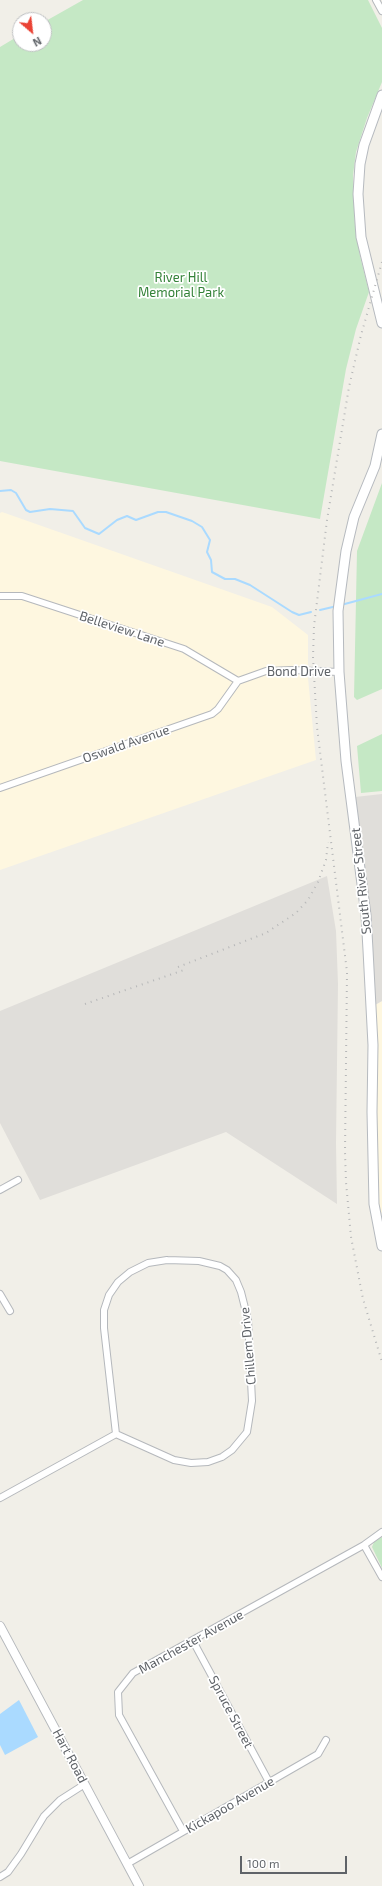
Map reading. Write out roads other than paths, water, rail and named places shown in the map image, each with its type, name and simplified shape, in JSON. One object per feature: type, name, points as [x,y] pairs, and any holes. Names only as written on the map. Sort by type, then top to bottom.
[{"type":"main road","points":[[382,95],[364,145],[360,164],[358,194],[361,237],[382,323]]},
{"type":"main road","name":"South River Street","points":[[382,434],[375,466],[354,517],[346,551],[338,610],[339,672],[346,761],[366,915],[372,1038],[374,1204],[382,1246]]},
{"type":"street","points":[[376,0],[382,11]]},
{"type":"street","name":"Belleview Lane","points":[[0,596],[22,596],[184,649],[238,681]]},
{"type":"street","name":"Bond Drive","points":[[238,681],[266,671],[292,670],[339,672]]},
{"type":"street","name":"Oswald Avenue","points":[[0,788],[212,714],[218,709],[238,681]]},
{"type":"street","points":[[0,1190],[18,1180]]},
{"type":"street","name":"Chillem Drive","points":[[157,1261],[199,1261],[220,1266],[227,1270],[236,1280],[242,1292],[248,1322],[252,1401],[247,1432],[232,1450],[222,1457],[208,1462],[191,1463],[174,1460],[116,1434],[104,1328],[104,1310],[109,1295],[118,1282],[130,1272],[138,1267],[157,1261]]},
{"type":"street","points":[[0,1294],[10,1311]]},
{"type":"street","points":[[0,1498],[116,1434]]},
{"type":"street","name":"Manchester Avenue","points":[[183,1832],[119,1714],[118,1692],[133,1673],[364,1545],[382,1532]]},
{"type":"street","points":[[364,1545],[382,1577]]},
{"type":"street","name":"Hart Road","points":[[0,1626],[139,1886]]},
{"type":"street","name":"Spruce Street","points":[[193,1641],[269,1782]]},
{"type":"street","name":"Kickapoo Avenue","points":[[127,1864],[318,1754],[326,1740]]},
{"type":"street","points":[[0,1877],[8,1872],[21,1854],[44,1816],[60,1800],[85,1784]]},
{"type":"water","points":[[19,1700],[38,1737],[5,1755],[0,1745],[0,1714]]},
{"type":"waterway","points":[[0,491],[11,490],[16,493],[26,510],[30,512],[50,509],[73,511],[85,528],[99,534],[117,520],[127,516],[136,520],[158,512],[166,512],[192,521],[202,527],[210,540],[207,552],[211,560],[212,572],[225,579],[235,579],[250,585],[299,615],[311,612]]},
{"type":"waterway","points":[[341,605],[382,594]]},
{"type":"waterway","points":[[320,610],[337,606]]},
{"type":"railway","points":[[382,262],[361,335],[349,387],[327,520],[314,626],[313,657],[317,727],[347,972],[345,1152],[351,1237],[363,1299],[382,1362]]},
{"type":"railway","points":[[178,967],[266,933],[296,913],[308,900],[318,882],[326,860],[328,842]]},
{"type":"railway","points":[[85,1004],[187,969]]},
{"type":"park label","name":"River Hill Memorial Park","points":[[181,286]]}]
